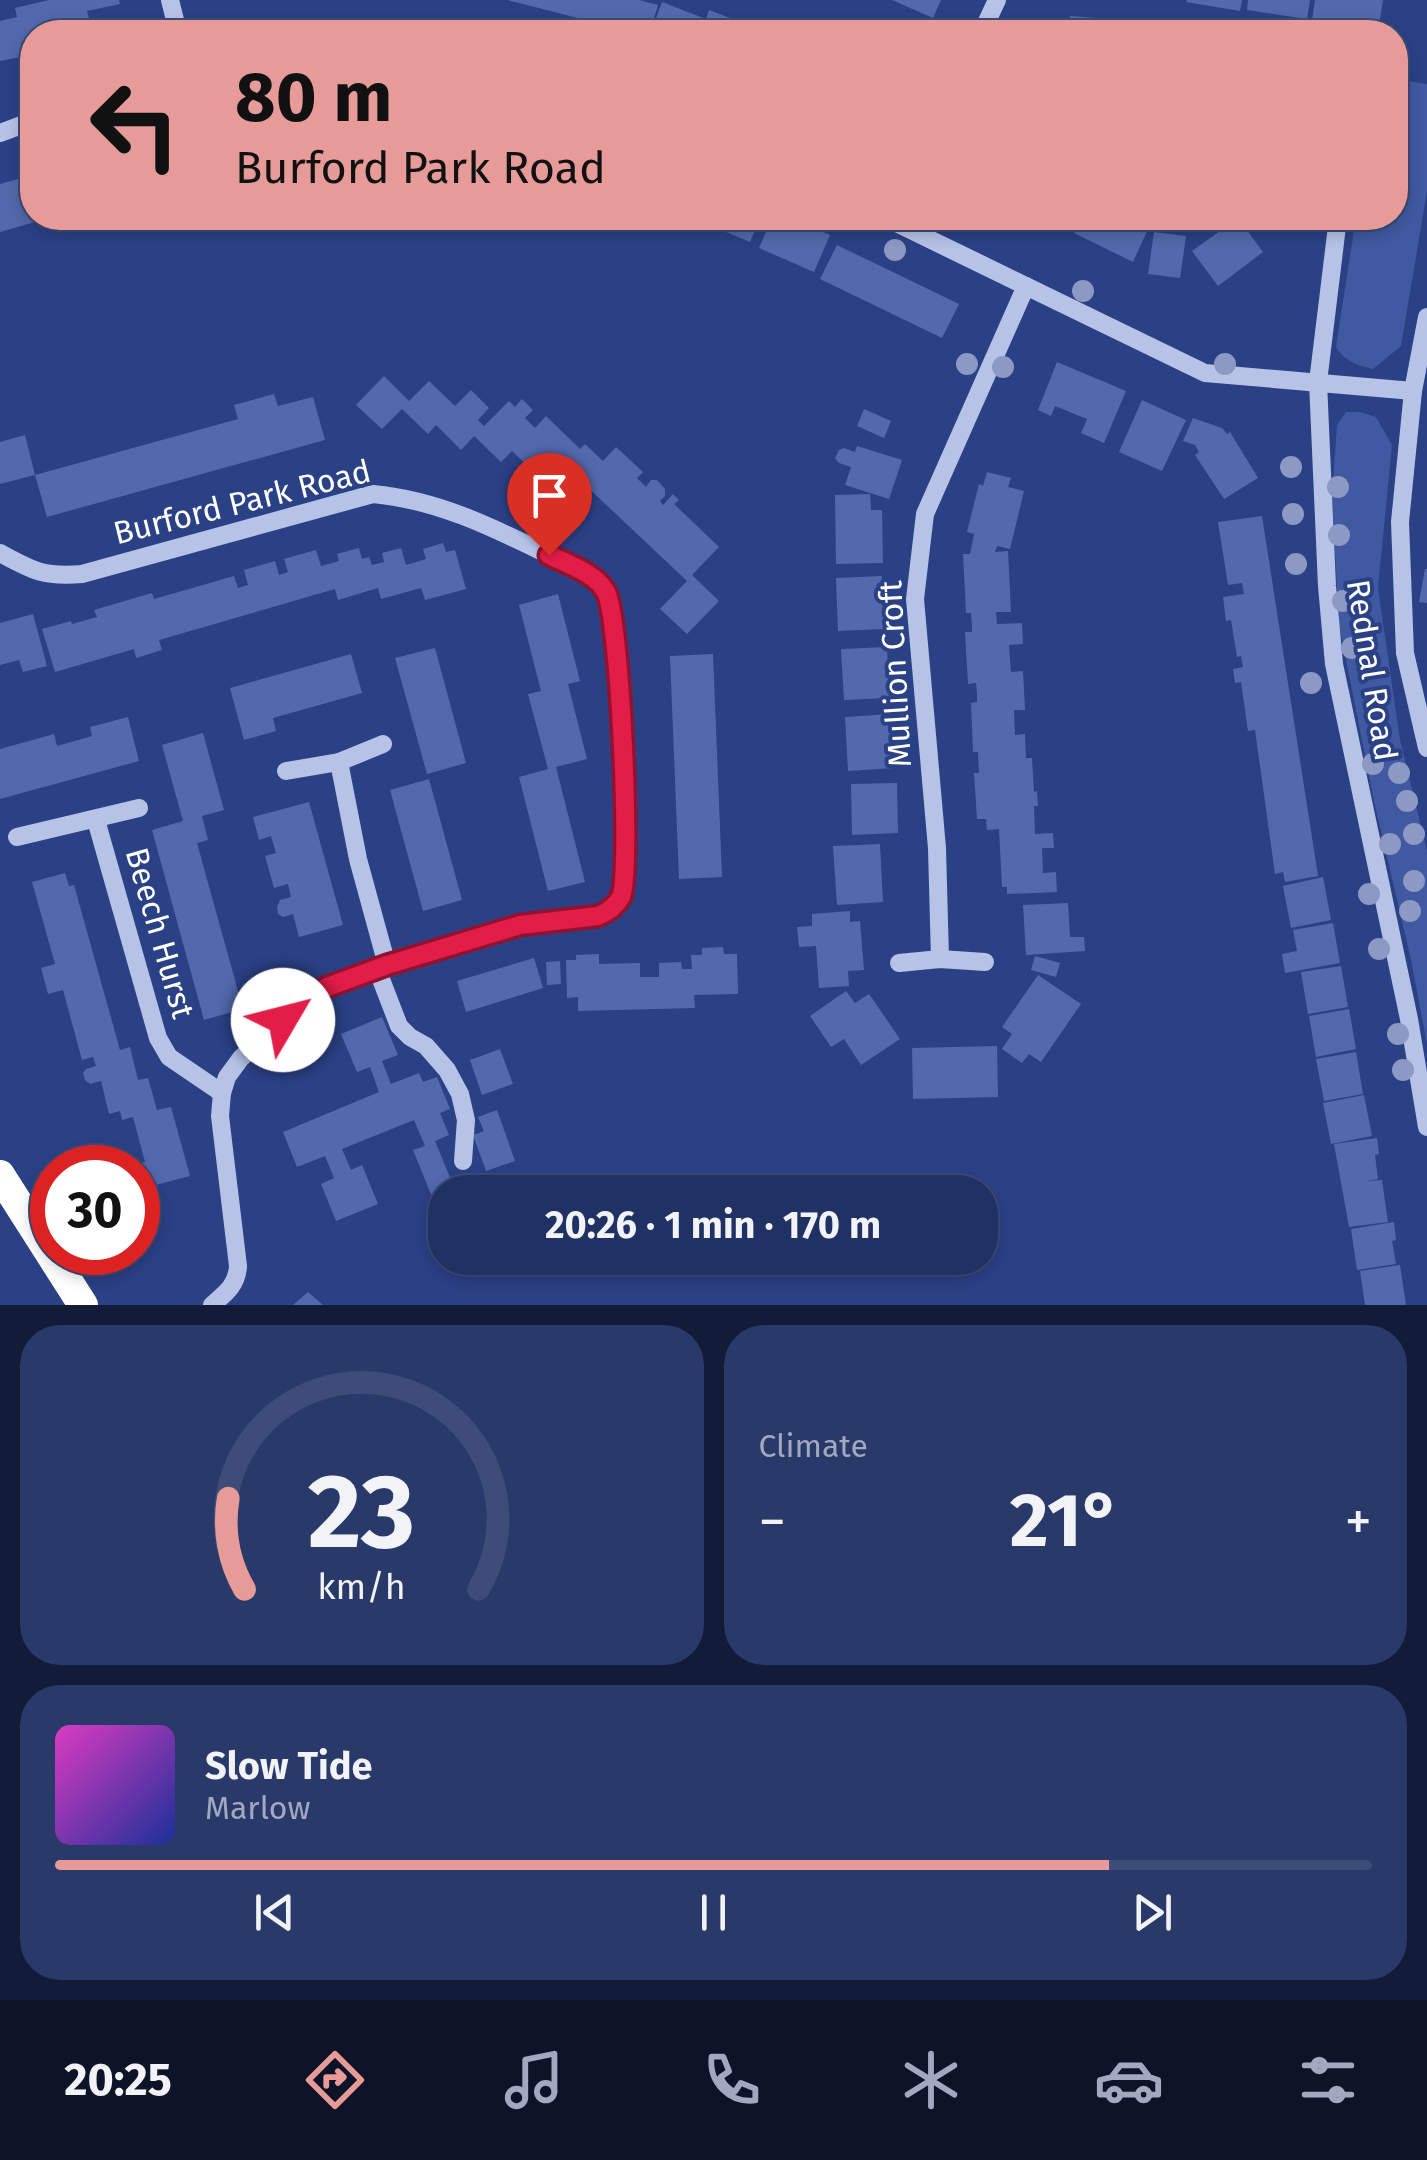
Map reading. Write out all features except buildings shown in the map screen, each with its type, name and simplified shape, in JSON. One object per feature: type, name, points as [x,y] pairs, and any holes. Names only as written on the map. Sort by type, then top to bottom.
[{"type":"highway","points":[[0,1175],[83,1305]]},
{"type":"street","points":[[916,230],[1204,373],[1413,390]]},
{"type":"street","name":"Rednal Road","points":[[1337,230],[1318,382],[1334,664],[1409,1018],[1427,1127]]},
{"type":"street","name":"Mullion Croft","points":[[940,960],[937,848],[915,599],[925,514],[1026,286]]},
{"type":"street","name":"Rednal Road","points":[[1427,317],[1413,390],[1400,522],[1405,653],[1427,748]]},
{"type":"street","name":"Burford Park Road","points":[[0,553],[52,576],[82,574],[373,494],[404,497],[488,524],[598,582],[607,593],[613,619],[622,725],[624,885],[620,898],[610,911],[598,916],[520,925],[382,967]]},
{"type":"street","points":[[286,772],[339,762],[384,744]]},
{"type":"street","points":[[339,762],[382,967],[399,1026],[426,1046],[447,1070],[460,1094],[466,1120],[463,1161]]},
{"type":"street","points":[[17,837],[139,808]]},
{"type":"street","name":"Beech Hurst","points":[[96,820],[158,1038],[168,1057],[222,1093]]},
{"type":"street","points":[[899,963],[985,962]]},
{"type":"street","points":[[212,1305],[238,1276],[220,1116],[227,1077],[241,1058],[305,1001],[327,987],[382,967]]},
{"type":"shaded area","points":[[1408,81],[1427,84],[1427,191],[1401,346],[1373,369],[1352,362],[1336,347],[1354,230],[1408,230]]},
{"type":"shaded area","points":[[1346,412],[1376,417],[1392,445],[1378,588],[1400,740],[1427,851],[1427,1044],[1339,624],[1332,495],[1337,425]]},
{"type":"route","points":[[283,1020],[327,987],[387,965],[520,925],[598,916],[610,911],[620,898],[625,867],[622,725],[613,619],[607,593],[598,582],[549,555]]}]
